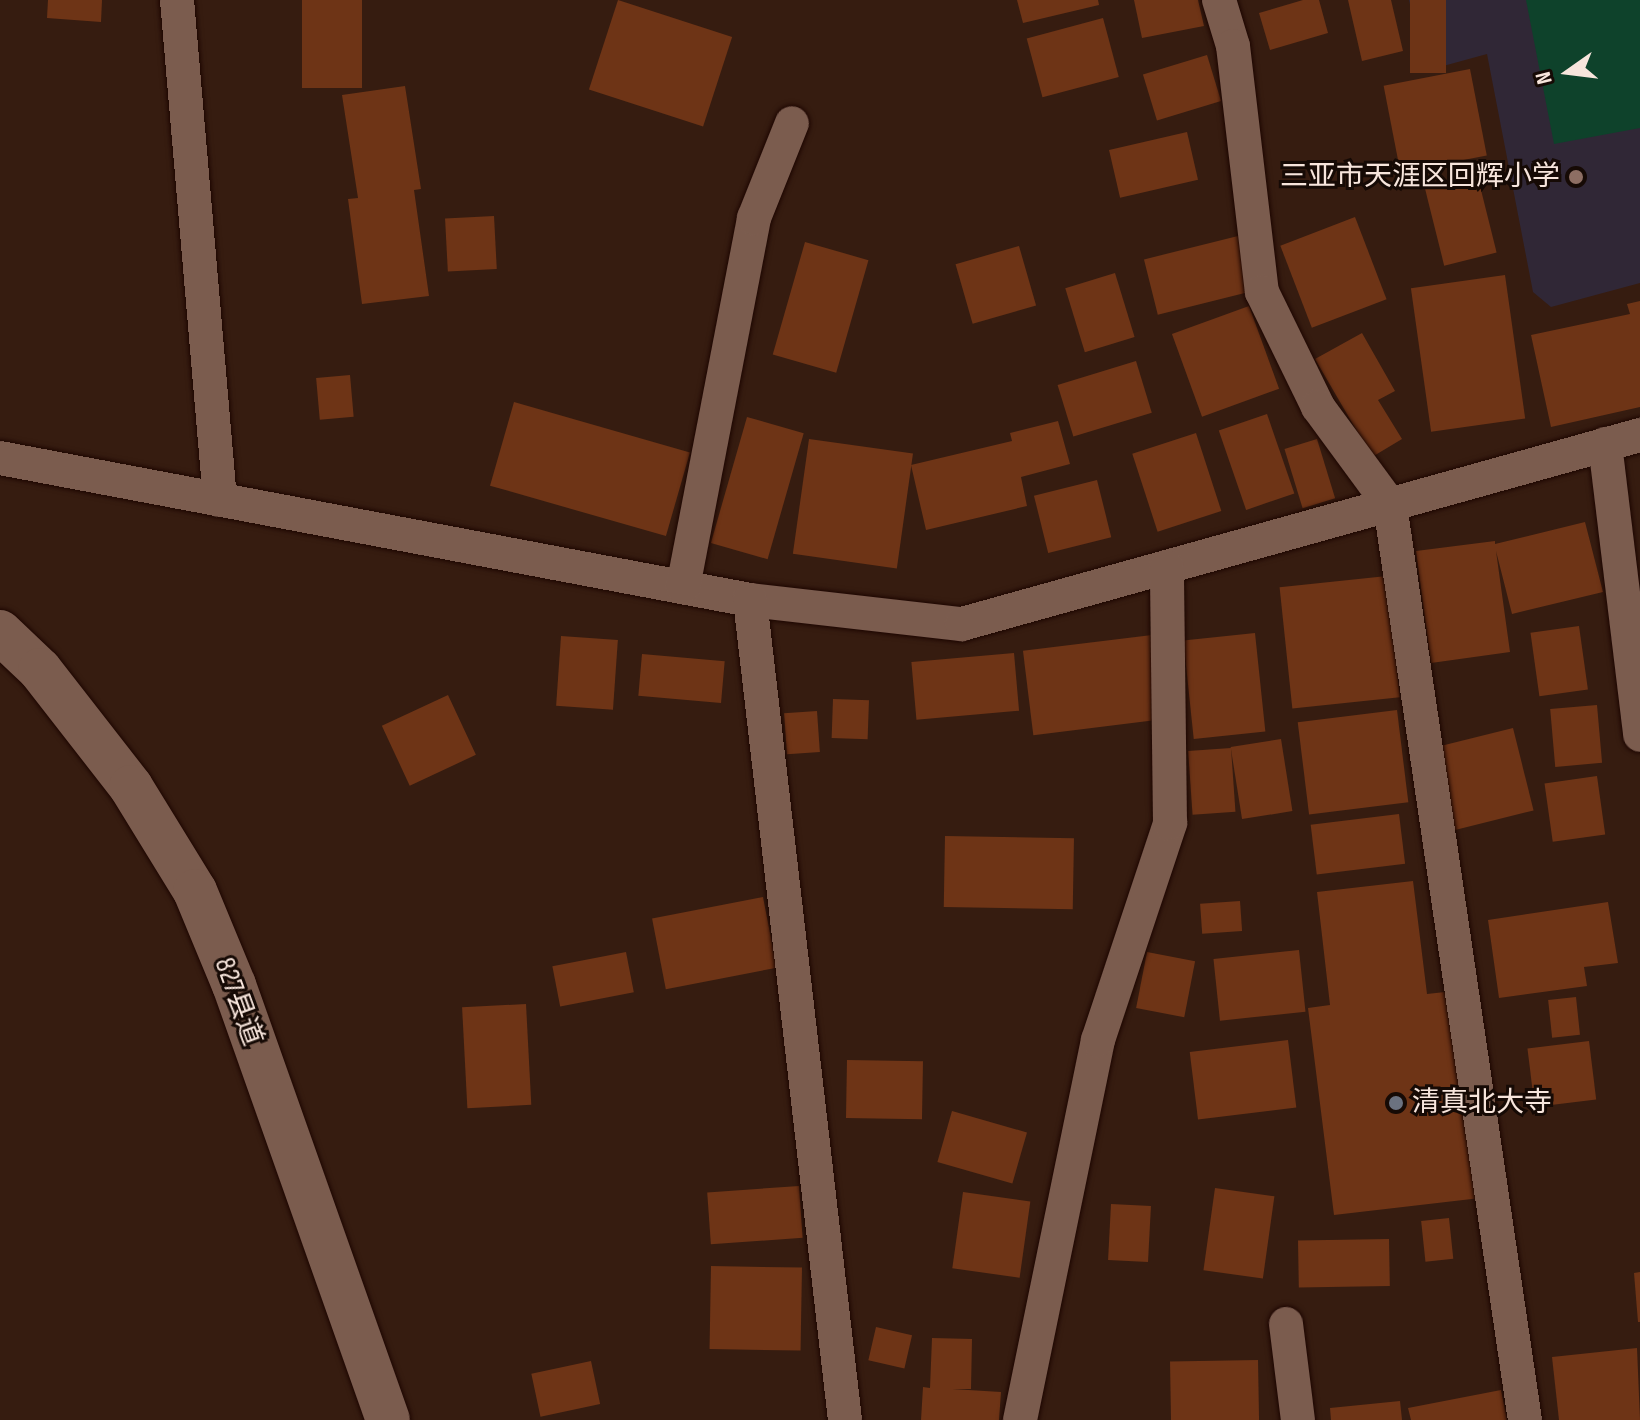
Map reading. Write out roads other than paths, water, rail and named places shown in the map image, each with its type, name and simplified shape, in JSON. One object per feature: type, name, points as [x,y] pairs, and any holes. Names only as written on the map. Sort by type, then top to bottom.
[{"type":"main road","name":"827县道","points":[[0,632],[40,670],[131,787],[195,891],[234,985],[388,1420]]},
{"type":"street","points":[[177,0],[220,500]]},
{"type":"street","points":[[1219,0],[1233,46],[1262,292],[1318,407],[1390,505],[1525,1420]]},
{"type":"street","points":[[683,587],[754,218],[792,123]]},
{"type":"street","points":[[0,458],[750,600],[962,624],[1640,435]]},
{"type":"street","points":[[1605,444],[1640,735]]},
{"type":"street","points":[[1020,1420],[1098,1040],[1170,823],[1167,567]]},
{"type":"street","points":[[750,600],[845,1420]]},
{"type":"street","points":[[1286,1324],[1298,1420]]},
{"type":"place","name":"三亚市天涯区回辉小学","points":[[1576,177]]},
{"type":"place","name":"清真北大寺","points":[[1396,1103]]}]
